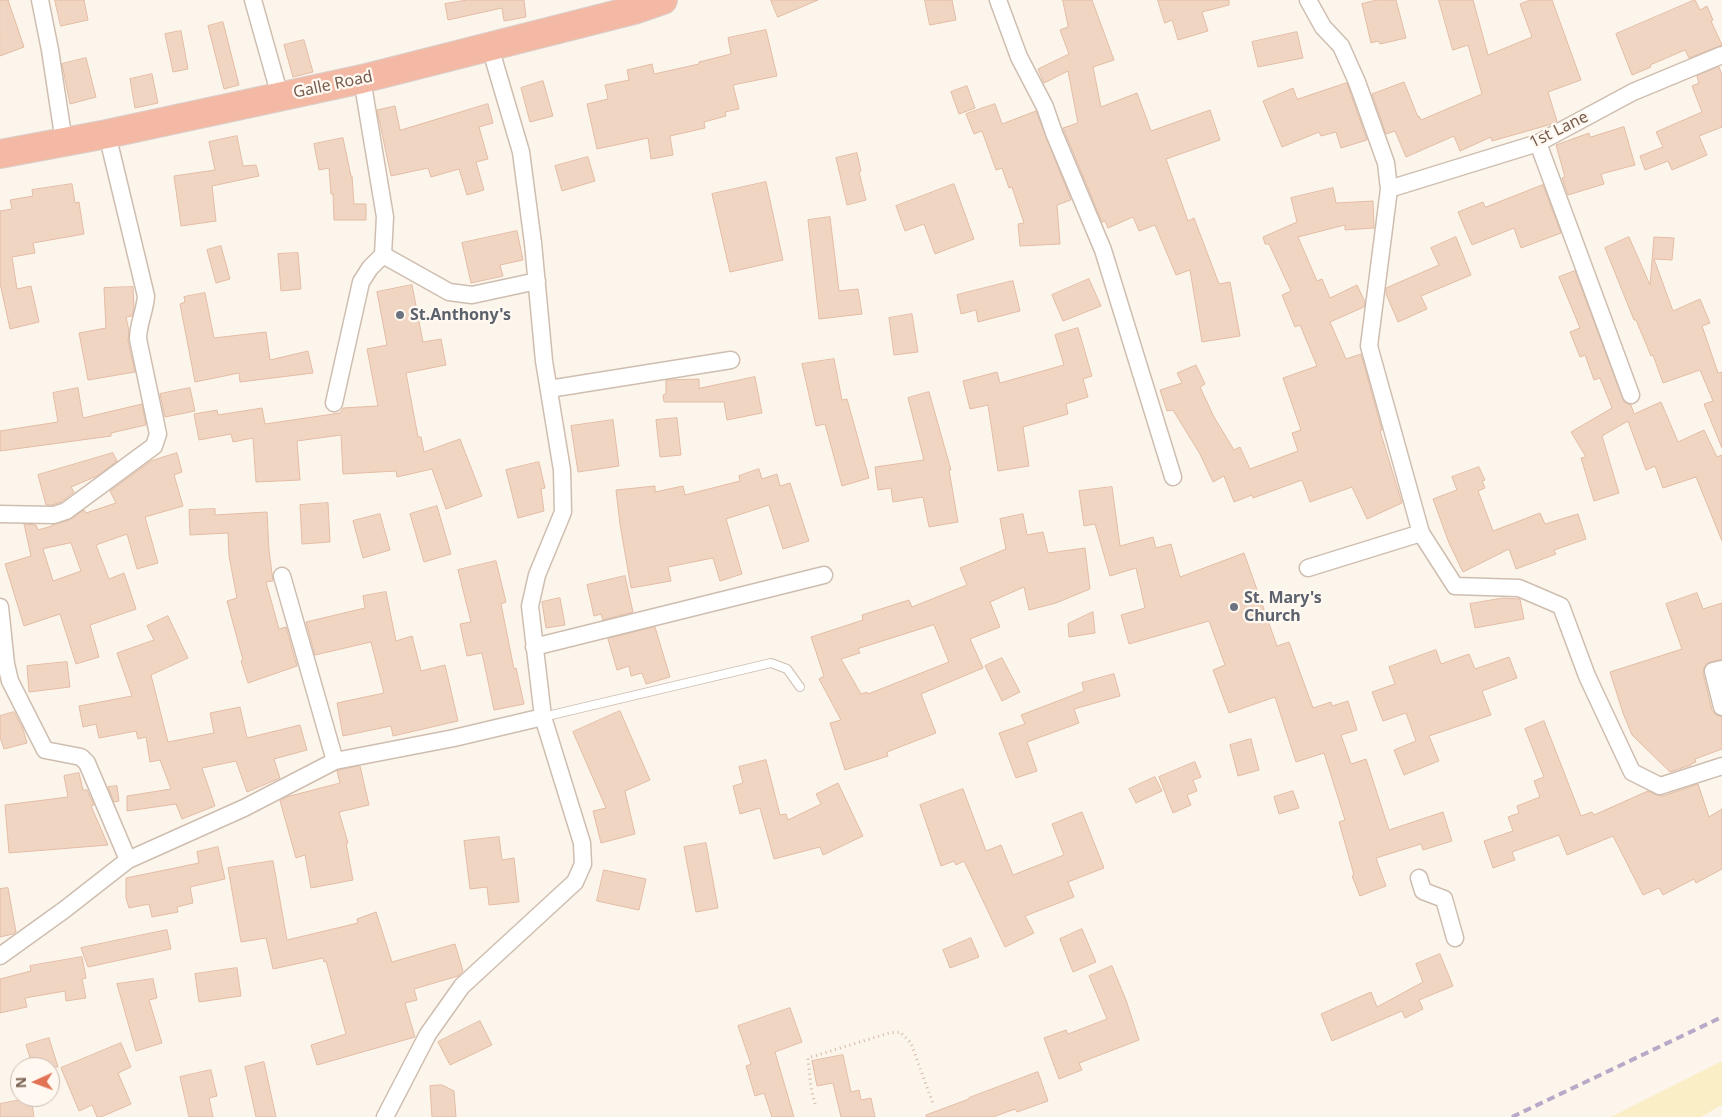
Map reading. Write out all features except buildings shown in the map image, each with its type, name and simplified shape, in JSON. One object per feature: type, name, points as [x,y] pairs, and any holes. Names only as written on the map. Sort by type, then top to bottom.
[{"type":"highway","name":"Galle Road","points":[[0,154],[107,134],[362,79],[634,10],[663,0]]},
{"type":"street","points":[[40,0],[50,50],[64,142]]},
{"type":"street","points":[[253,0],[280,96]]},
{"type":"street","points":[[998,0],[1019,56],[1045,107],[1103,250],[1173,477]]},
{"type":"street","points":[[1308,0],[1323,27],[1341,46],[1357,82],[1386,163],[1389,189],[1369,346],[1422,533],[1455,586],[1519,588],[1561,606],[1587,676],[1632,772],[1660,786],[1722,766]]},
{"type":"street","points":[[385,1117],[428,1034],[462,986],[575,882],[583,864],[582,844],[543,717],[534,647],[530,606],[538,576],[563,512],[562,470],[544,361],[537,281],[521,152],[490,46]]},
{"type":"street","name":"1st Lane","points":[[1389,189],[1538,144],[1633,92],[1722,55]]},
{"type":"street","points":[[334,403],[361,282],[370,268],[383,255],[385,217],[362,79]]},
{"type":"street","points":[[0,514],[54,516],[66,511],[154,446],[158,434],[138,339],[138,327],[145,309],[146,296],[107,134]]},
{"type":"street","points":[[1538,144],[1631,395]]},
{"type":"street","points":[[383,255],[449,292],[472,295],[537,281]]},
{"type":"street","points":[[549,389],[731,360]]},
{"type":"street","points":[[1308,568],[1422,533]]},
{"type":"street","points":[[534,647],[824,575]]},
{"type":"street","points":[[282,576],[335,761]]},
{"type":"street","points":[[0,607],[6,664],[10,681],[40,742],[45,750],[81,757],[86,763],[128,860]]},
{"type":"street","points":[[1722,669],[1713,671],[1722,706]]},
{"type":"street","points":[[0,956],[64,910],[128,860],[244,808],[335,761],[454,738],[543,717]]},
{"type":"street","points":[[1419,878],[1423,891],[1444,899],[1455,938]]},
{"type":"lane","points":[[543,717],[772,663],[787,669],[800,687]]},
{"type":"path","points":[[815,1104],[811,1088],[808,1058],[889,1033],[900,1032],[911,1043],[933,1104]]},
{"type":"sand","points":[[1722,1061],[1722,1105],[1701,1117],[1611,1117]]},
{"type":"railway","points":[[1512,1117],[1722,1017]]},
{"type":"place","name":"St.Anthony's","points":[[400,315]]},
{"type":"place","name":"St. Mary's Church","points":[[1234,607]]}]
